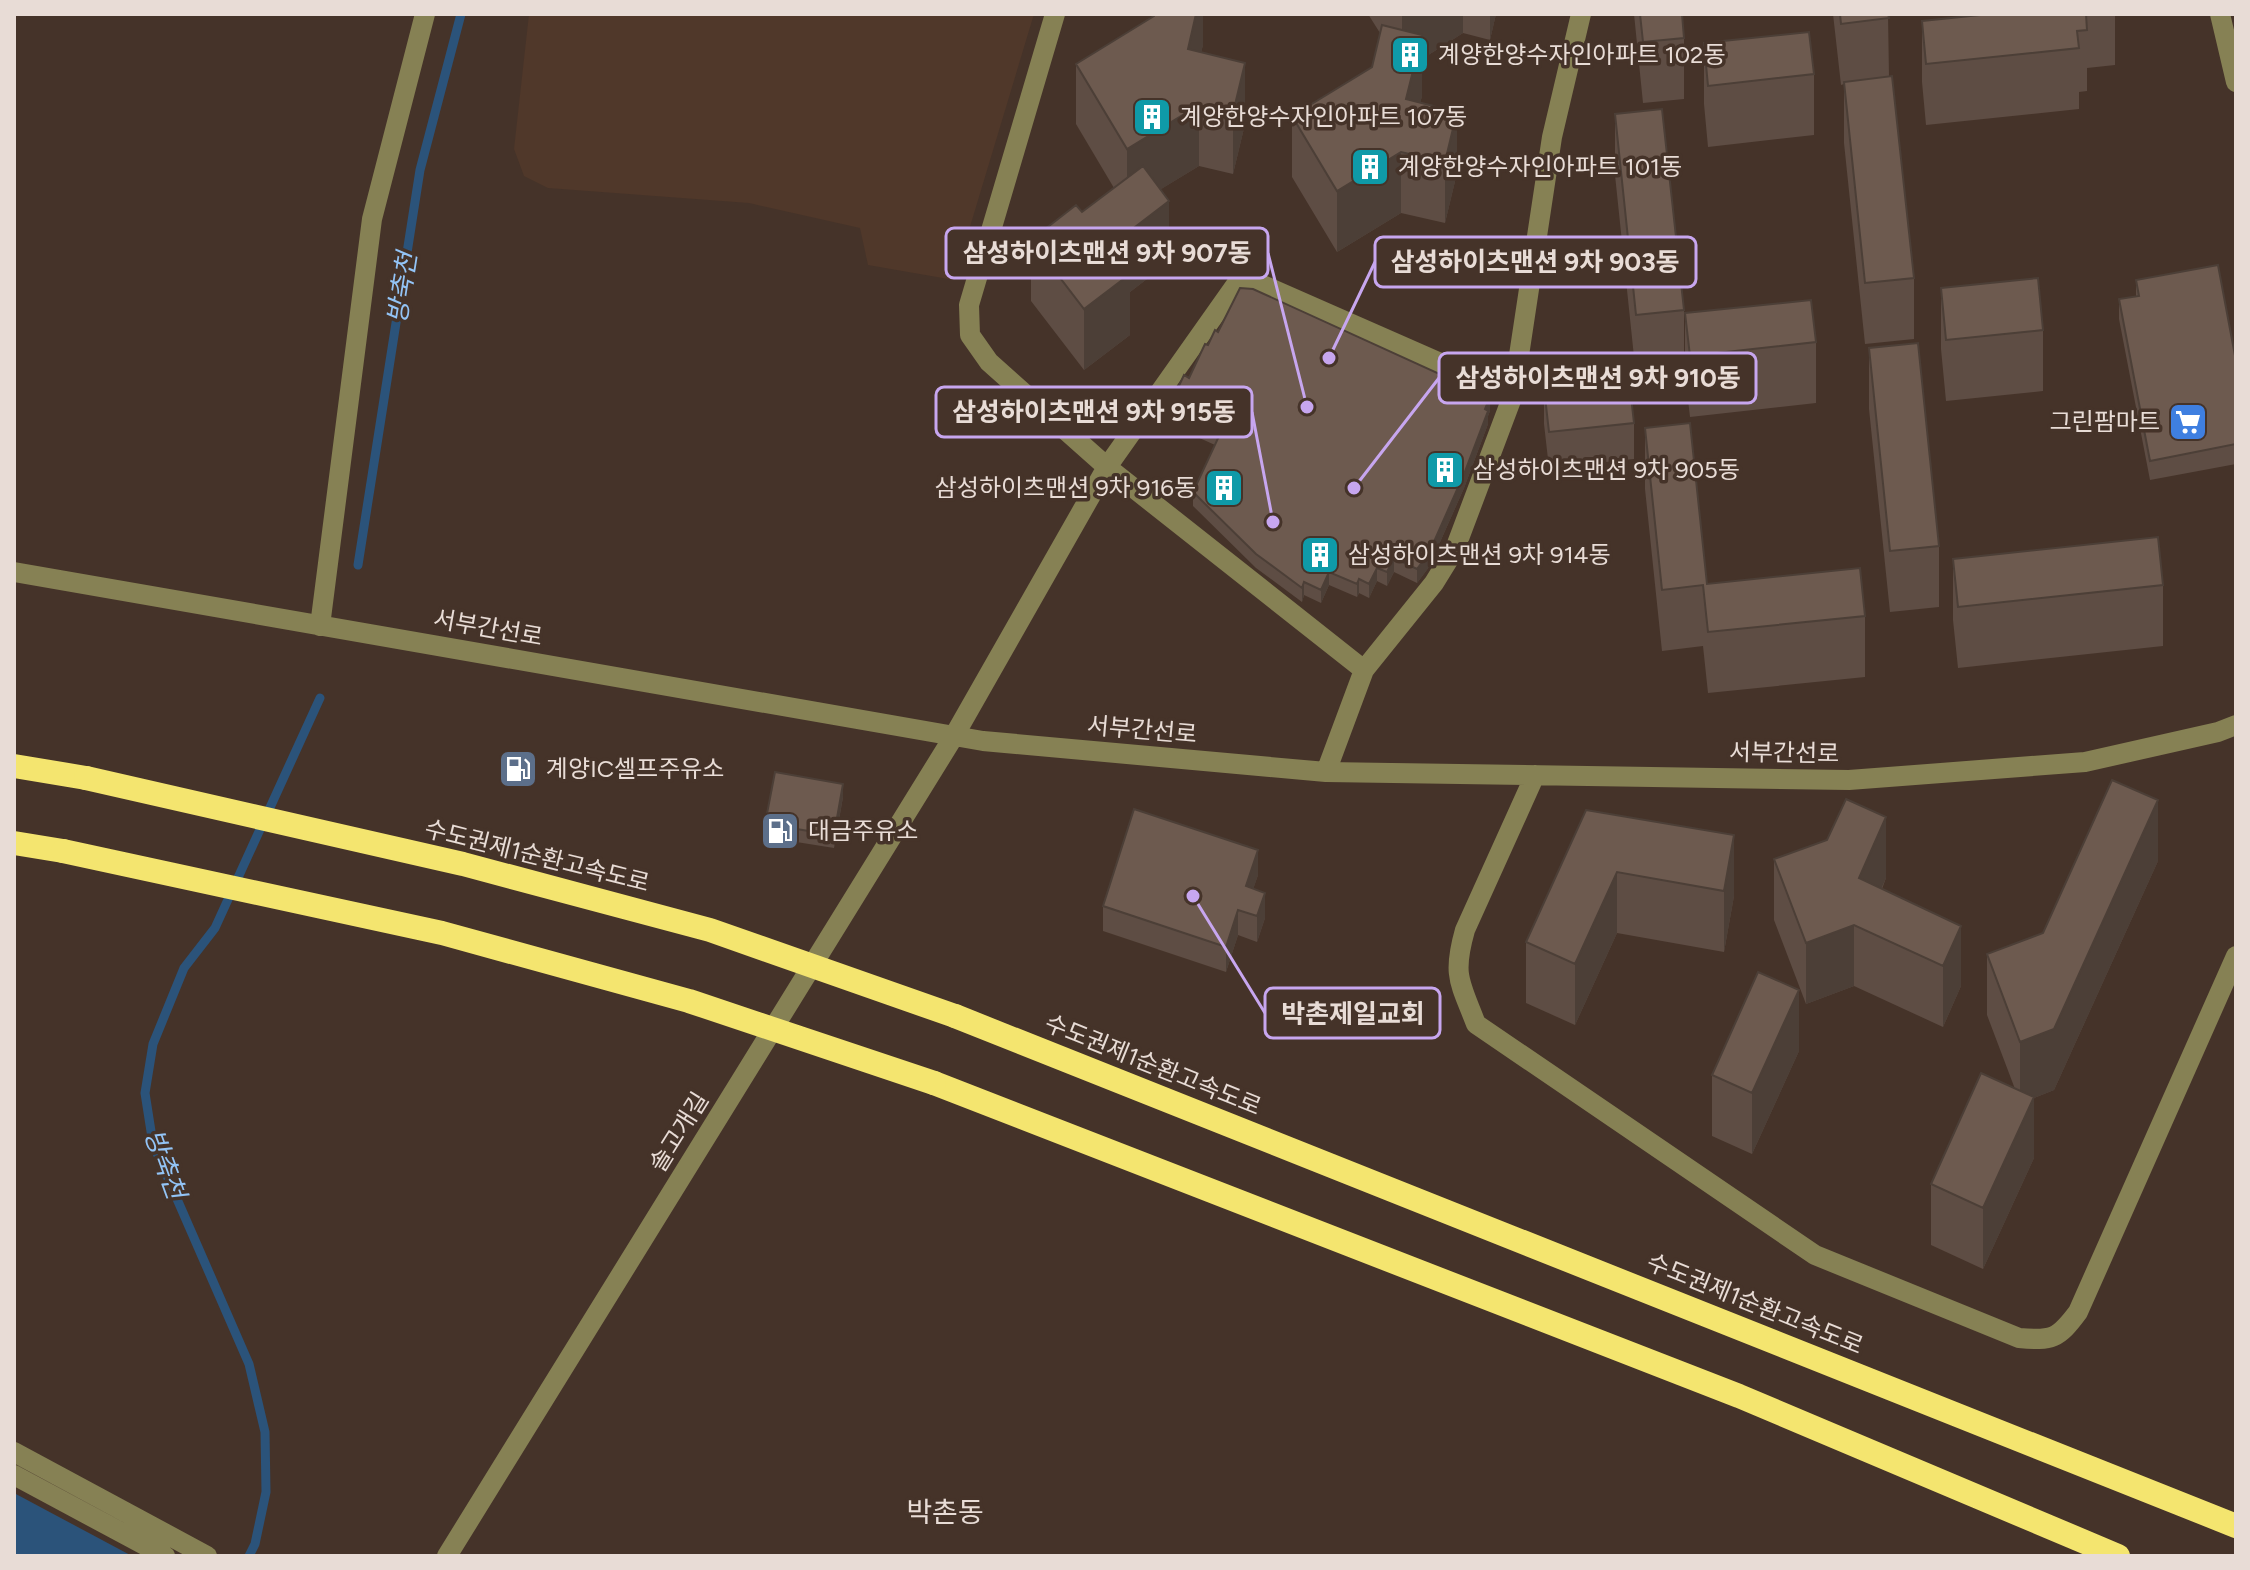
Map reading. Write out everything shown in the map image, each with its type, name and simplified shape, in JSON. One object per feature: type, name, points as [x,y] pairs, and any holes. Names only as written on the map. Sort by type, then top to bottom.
[{"type":"highway","name":"수도권제1순환고속도로","points":[[14,766],[86,778],[463,864],[710,930],[955,1016],[2236,1526]]},
{"type":"highway","points":[[14,843],[442,933],[689,1001],[934,1083],[1739,1396],[2118,1556]]},
{"type":"street","points":[[320,626],[372,219],[425,14]]},
{"type":"street","points":[[1055,14],[969,305],[970,335],[989,362],[1107,467],[1364,670]]},
{"type":"street","points":[[1326,772],[1364,670],[1434,583],[1455,549],[1513,395],[1552,137],[1581,14]]},
{"type":"street","points":[[2220,14],[2236,82]]},
{"type":"street","points":[[954,736],[1107,467],[1242,276],[1513,395]]},
{"type":"street","name":"서부간선로","points":[[14,572],[983,741],[1326,772],[1849,780],[2085,762],[2218,732],[2236,725]]},
{"type":"street","name":"솔고개길","points":[[447,1556],[954,736]]},
{"type":"street","points":[[1535,775],[1465,930],[1458,956],[1457,975],[1476,1024],[1815,1255],[2019,1338],[2044,1340],[2063,1333],[2078,1312],[2236,956]]},
{"type":"street","points":[[14,1452],[207,1556]]},
{"type":"street","points":[[14,1475],[165,1556]]},
{"type":"shaded area","points":[[529,14],[1034,14],[954,280],[868,265],[860,228],[749,203],[548,188],[524,176],[514,149]]},
{"type":"water","points":[[14,1493],[132,1556],[14,1556]]},
{"type":"building","points":[[1154,14],[1196,14],[1188,49],[1245,63],[1233,113],[1199,105],[1127,149],[1076,64]]},
{"type":"building","points":[[1640,14],[1682,14],[1684,38],[1643,42]]},
{"type":"building","points":[[1840,14],[1888,14],[1889,18],[1841,24]]},
{"type":"building","points":[[1990,14],[2086,14],[2087,30],[2077,31],[2079,48],[1926,64],[1922,21]]},
{"type":"building","points":[[1382,25],[1422,35],[1406,99],[1457,112],[1445,162],[1401,152],[1337,191],[1292,116],[1372,67]]},
{"type":"building","points":[[1809,32],[1814,74],[1708,86],[1704,43]]},
{"type":"building","points":[[1892,76],[1914,278],[1865,283],[1844,82]]},
{"type":"building","points":[[1662,109],[1684,310],[1636,315],[1615,114]]},
{"type":"building","points":[[1143,166],[1169,201],[1109,247],[1130,274],[1084,309],[1031,240],[1076,205],[1082,212]]},
{"type":"building","name":"그린팜마트","points":[[2218,265],[2236,361],[2236,444],[2150,461],[2119,299],[2139,296],[2136,280]]},
{"type":"building","points":[[2038,278],[2043,330],[1946,340],[1941,288]]},
{"type":"building","points":[[1240,288],[1253,289],[1490,397],[1485,409],[1488,411],[1464,474],[1429,553],[1417,569],[1394,558],[1387,572],[1377,568],[1369,584],[1359,579],[1357,584],[1329,572],[1321,590],[1304,582],[1302,588],[1256,554],[1193,492],[1220,434],[1164,408],[1184,375],[1189,378],[1205,344],[1208,345],[1215,330],[1218,332]]},
{"type":"building","points":[[1811,300],[1816,342],[1690,356],[1685,313]]},
{"type":"building","points":[[1918,343],[1939,546],[1890,551],[1869,348]]},
{"type":"building","points":[[1629,379],[1634,423],[1549,432],[1544,388]]},
{"type":"building","points":[[1690,423],[1707,584],[1860,568],[1865,616],[1708,632],[1703,585],[1662,590],[1645,428]]},
{"type":"building","points":[[2158,537],[2163,585],[1958,607],[1953,559]]},
{"type":"building","points":[[775,772],[843,784],[834,835],[765,824]]},
{"type":"building","points":[[2112,780],[2158,800],[2054,1029],[2020,1042],[1987,954],[2043,933]]},
{"type":"building","points":[[1846,799],[1886,817],[1859,878],[1961,926],[1943,966],[1854,925],[1806,943],[1774,859],[1827,840]]},
{"type":"building","points":[[1134,809],[1258,850],[1246,886],[1265,893],[1257,916],[1238,910],[1226,947],[1103,906]]},
{"type":"building","points":[[1586,810],[1734,835],[1724,891],[1617,872],[1575,964],[1526,942]]},
{"type":"building","points":[[1758,972],[1799,990],[1752,1093],[1712,1075]]},
{"type":"building","points":[[1981,1073],[2034,1097],[1983,1208],[1931,1184]]},
{"type":"waterway","name":"방축천","points":[[358,565],[420,170],[461,14]]},
{"type":"waterway","name":"방축천","points":[[249,1556],[255,1544],[266,1492],[265,1432],[249,1364],[153,1144],[145,1093],[153,1044],[184,968],[215,928],[320,698]]},
{"type":"place","name":"계양한양수자인아파트 102동","points":[[1410,55]]},
{"type":"place","name":"계양한양수자인아파트 107동","points":[[1152,117]]},
{"type":"place","name":"계양한양수자인아파트 101동","points":[[1370,167]]},
{"type":"place","name":"삼성하이츠맨션 9차 903동","points":[[1329,358]]},
{"type":"place","name":"삼성하이츠맨션 9차 907동","points":[[1307,407]]},
{"type":"place","name":"그린팜마트","points":[[2188,422]]},
{"type":"place","name":"삼성하이츠맨션 9차 905동","points":[[1445,470]]},
{"type":"place","name":"삼성하이츠맨션 9차 916동","points":[[1224,488]]},
{"type":"place","name":"삼성하이츠맨션 9차 910동","points":[[1354,488]]},
{"type":"place","name":"삼성하이츠맨션 9차 915동","points":[[1273,522]]},
{"type":"place","name":"삼성하이츠맨션 9차 914동","points":[[1320,555]]},
{"type":"place","name":"계양IC셀프주유소","points":[[518,769]]},
{"type":"place","name":"대금주유소","points":[[780,831]]},
{"type":"place","name":"박촌제일교회","points":[[1193,896]]},
{"type":"district","name":"박촌동","points":[[945,1512]]}]
